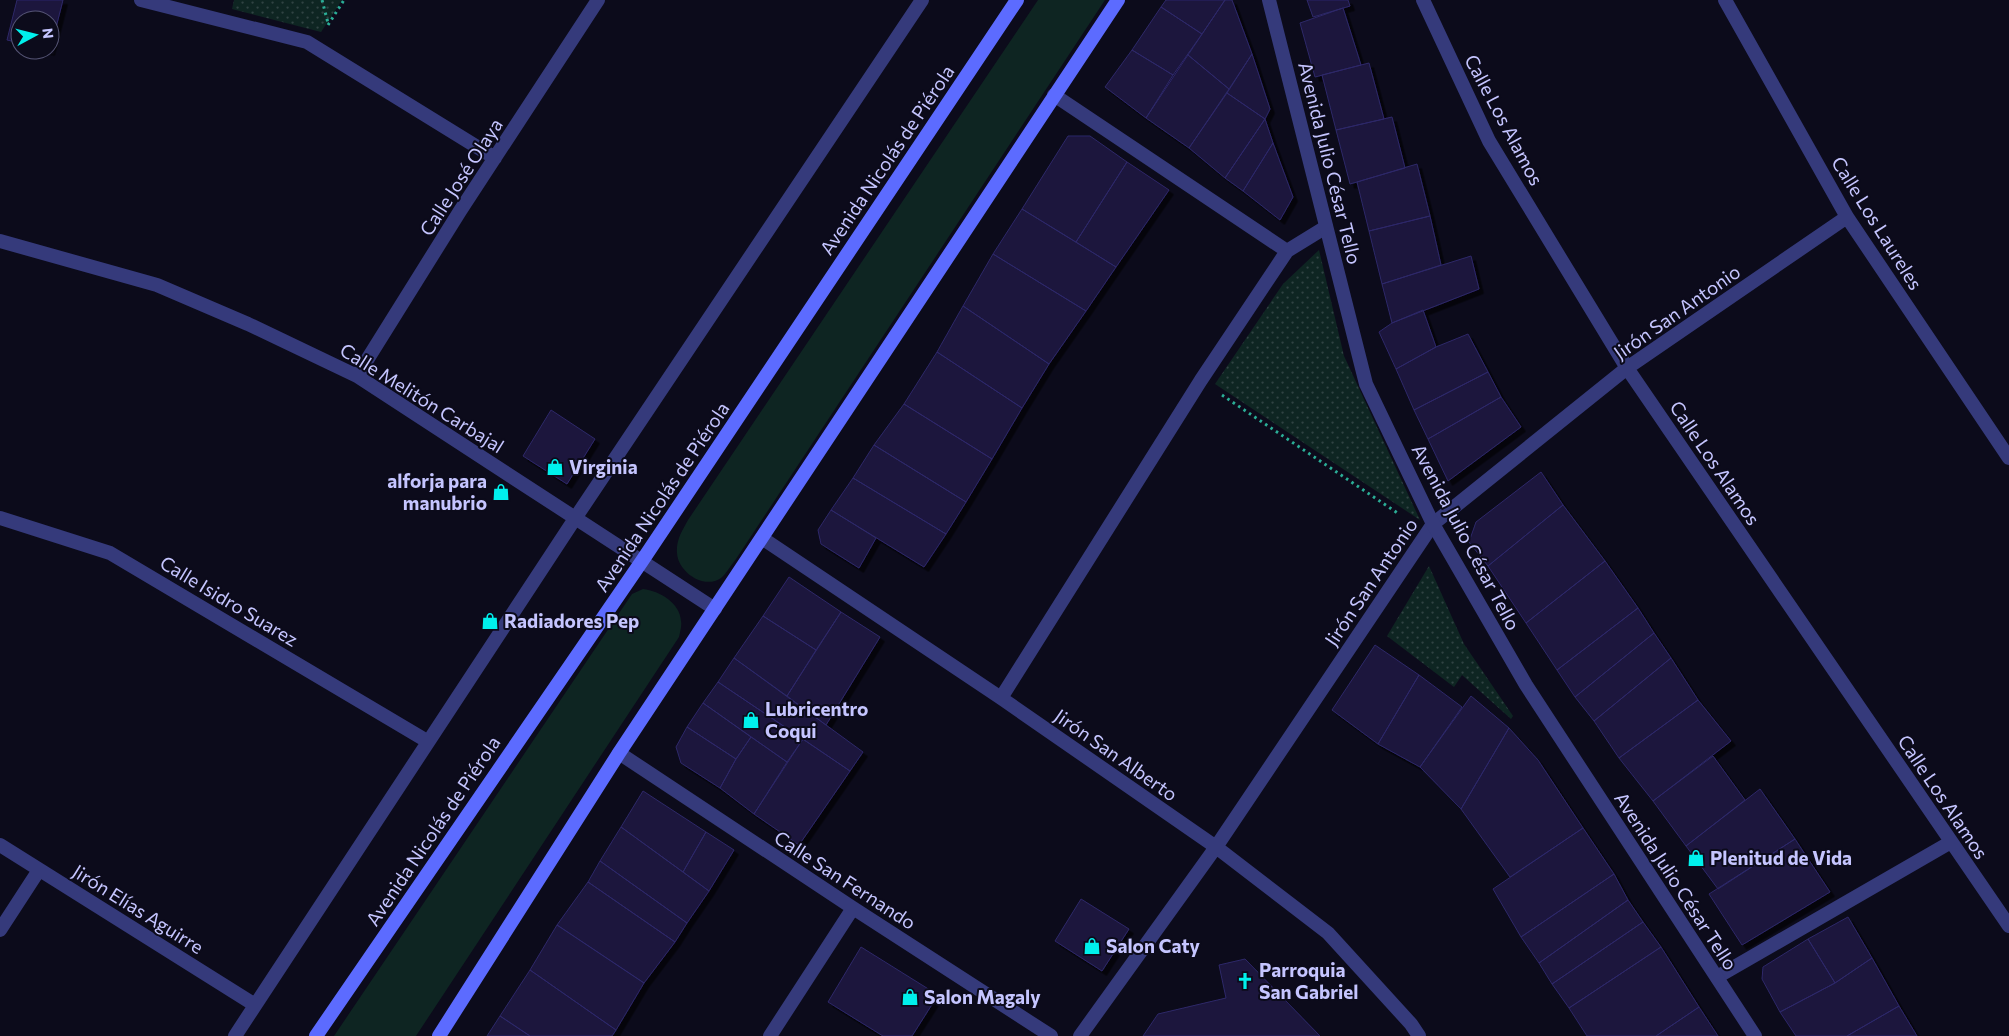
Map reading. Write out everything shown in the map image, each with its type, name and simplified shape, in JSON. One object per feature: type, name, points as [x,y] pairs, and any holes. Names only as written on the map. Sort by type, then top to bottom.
[{"type":"main road","name":"Avenida Nicolás de Piérola","points":[[316,1036],[642,561],[1017,0]]},
{"type":"main road","points":[[439,1036],[619,753],[1118,0]]},
{"type":"street","points":[[141,0],[307,42],[495,158]]},
{"type":"street","name":"Calle José Olaya","points":[[357,376],[598,0]]},
{"type":"street","points":[[235,1036],[427,741],[922,0]]},
{"type":"street","name":"Avenida Julio César Tello","points":[[1269,0],[1366,384],[1430,528],[1526,685],[1755,1036]]},
{"type":"street","name":"Calle Los Alamos","points":[[1422,0],[1489,141],[1627,368],[2009,926]]},
{"type":"street","name":"Calle Los Laureles","points":[[1725,0],[1847,217],[2009,458]]},
{"type":"street","points":[[1054,95],[1286,251]]},
{"type":"street","name":"Jirón San Antonio","points":[[1080,1036],[1216,847],[1430,528],[1627,368],[1847,217]]},
{"type":"street","points":[[1001,698],[1201,380],[1286,251],[1326,227]]},
{"type":"street","name":"Calle Melitón Carbajal","points":[[0,241],[157,285],[248,324],[357,376],[715,609]]},
{"type":"street","name":"Calle Isidro Suarez","points":[[0,518],[110,553],[427,741]]},
{"type":"street","name":"Jirón San Alberto","points":[[762,538],[1001,698],[1216,847],[1328,933],[1411,1024],[1419,1036]]},
{"type":"street","name":"Calle San Fernando","points":[[619,753],[852,908],[1051,1036]]},
{"type":"street","points":[[1717,977],[1951,842]]},
{"type":"street","name":"Jirón Elías Aguirre","points":[[0,845],[255,1005]]},
{"type":"street","points":[[0,930],[39,870]]},
{"type":"street","points":[[770,1036],[852,908]]},
{"type":"path","points":[[322,0],[328,24]]},
{"type":"path","points":[[1201,380],[1430,528]]},
{"type":"green space","points":[[234,0],[342,0],[321,32],[232,9]]},
{"type":"green space","points":[[1038,0],[1105,0],[736,559],[721,578],[714,581],[707,582],[693,577],[682,567],[677,553],[678,540],[688,520]]},
{"type":"green space","points":[[1319,250],[1344,356],[1420,520],[1215,384],[1283,284]]},
{"type":"green space","points":[[1429,566],[1464,644],[1513,716],[1511,719],[1462,675],[1454,687],[1387,636]]},
{"type":"green space","points":[[643,589],[656,592],[673,603],[680,615],[681,629],[679,637],[416,1036],[334,1036],[632,594]]},
{"type":"building","points":[[17,0],[63,0],[60,12],[60,10],[14,10]]},
{"type":"building","points":[[1166,0],[1225,0],[1202,34],[1161,7]]},
{"type":"building","points":[[1225,0],[1232,0],[1252,54],[1229,89],[1188,55]]},
{"type":"building","points":[[1307,0],[1348,0],[1350,6],[1313,17]]},
{"type":"building","points":[[1161,7],[1202,34],[1173,75],[1132,50]]},
{"type":"building","points":[[1343,8],[1361,65],[1315,77],[1300,23]]},
{"type":"building","points":[[10,28],[10,41],[7,40]]},
{"type":"building","points":[[1132,50],[1173,75],[1146,118],[1105,87]]},
{"type":"building","points":[[1252,54],[1270,109],[1265,119],[1227,93]]},
{"type":"building","points":[[1188,55],[1229,89],[1189,148],[1146,118]]},
{"type":"building","points":[[1369,63],[1384,119],[1336,130],[1322,75]]},
{"type":"building","points":[[1227,93],[1265,119],[1225,178],[1189,148]]},
{"type":"building","points":[[1392,117],[1405,168],[1350,184],[1336,130]]},
{"type":"building","points":[[1265,119],[1273,143],[1243,191],[1225,178]]},
{"type":"building","points":[[1068,136],[1090,136],[1127,162],[1076,242],[1022,209]]},
{"type":"building","points":[[1273,143],[1293,197],[1280,220],[1243,191]]},
{"type":"building","points":[[1127,162],[1169,190],[1116,267],[1076,242]]},
{"type":"building","points":[[1417,164],[1430,216],[1369,231],[1357,182]]},
{"type":"building","points":[[1022,209],[1116,267],[1086,311],[993,254]]},
{"type":"building","points":[[1430,216],[1441,265],[1382,284],[1369,231]]},
{"type":"building","points":[[993,254],[1086,311],[1049,364],[963,306]]},
{"type":"building","points":[[1471,256],[1479,289],[1392,323],[1382,284]]},
{"type":"building","points":[[963,306],[1049,364],[1022,408],[937,352]]},
{"type":"building","points":[[1423,310],[1436,347],[1396,369],[1379,332],[1392,323]]},
{"type":"building","points":[[1468,334],[1488,372],[1414,410],[1396,369],[1436,347]]},
{"type":"building","points":[[937,352],[1022,408],[992,459],[904,404]]},
{"type":"building","points":[[1488,372],[1501,397],[1428,439],[1414,410]]},
{"type":"building","points":[[1501,397],[1521,427],[1448,481],[1428,439]]},
{"type":"building","points":[[904,404],[992,459],[966,502],[874,445]]},
{"type":"building","points":[[551,410],[595,439],[567,484],[523,456]]},
{"type":"building","points":[[874,445],[966,502],[946,534],[853,478]]},
{"type":"building","points":[[1541,472],[1563,505],[1488,566],[1469,542],[1476,522]]},
{"type":"building","points":[[853,478],[946,534],[924,567],[831,510]]},
{"type":"building","points":[[1563,505],[1605,561],[1526,623],[1488,566]]},
{"type":"building","points":[[831,510],[876,538],[859,568],[821,544],[818,530]]},
{"type":"building","points":[[1605,561],[1638,608],[1557,670],[1526,623]]},
{"type":"building","points":[[789,577],[841,612],[816,650],[763,616]]},
{"type":"building","points":[[1638,608],[1654,633],[1575,697],[1557,670]]},
{"type":"building","points":[[841,612],[880,637],[826,725],[787,696]]},
{"type":"building","points":[[763,616],[816,650],[787,696],[734,658]]},
{"type":"building","points":[[1654,633],[1671,658],[1594,721],[1575,697]]},
{"type":"building","points":[[1375,645],[1419,675],[1378,744],[1332,710]]},
{"type":"building","points":[[734,658],[863,752],[850,771],[718,682]]},
{"type":"building","points":[[1671,658],[1698,700],[1619,758],[1594,721]]},
{"type":"building","points":[[1419,675],[1462,707],[1420,767],[1378,744]]},
{"type":"building","name":"Lubricentro Coqui","points":[[718,682],[803,739],[787,762],[703,703]]},
{"type":"building","points":[[1471,696],[1509,728],[1461,809],[1420,767]]},
{"type":"building","points":[[1698,700],[1731,741],[1653,801],[1619,758]]},
{"type":"building","points":[[703,703],[751,737],[736,759],[687,727]]},
{"type":"building","points":[[687,727],[736,759],[720,788],[681,763],[676,747]]},
{"type":"building","points":[[1509,728],[1538,760],[1583,828],[1510,877],[1461,809]]},
{"type":"building","points":[[751,737],[787,762],[754,814],[720,788]]},
{"type":"building","points":[[803,739],[850,771],[799,845],[754,814]]},
{"type":"building","points":[[1713,756],[1745,800],[1686,846],[1653,801]]},
{"type":"building","points":[[1760,789],[1795,839],[1718,889],[1686,846]]},
{"type":"building","points":[[643,791],[706,832],[683,872],[621,827]]},
{"type":"building","points":[[621,827],[709,891],[687,923],[600,861]]},
{"type":"building","points":[[1583,828],[1614,874],[1521,937],[1493,889]]},
{"type":"building","points":[[706,832],[734,850],[709,891],[683,872]]},
{"type":"building","points":[[1795,839],[1830,892],[1742,945],[1709,894]]},
{"type":"building","points":[[600,861],[687,923],[675,942],[588,882]]},
{"type":"building","points":[[1614,874],[1628,900],[1539,963],[1521,937]]},
{"type":"building","points":[[588,882],[675,942],[644,983],[557,925]]},
{"type":"building","points":[[1081,899],[1129,929],[1102,971],[1055,941]]},
{"type":"building","points":[[1628,900],[1643,922],[1552,984],[1539,963]]},
{"type":"building","points":[[1848,917],[1872,958],[1835,983],[1808,939]]},
{"type":"building","points":[[1643,922],[1661,947],[1569,1008],[1552,984]]},
{"type":"building","points":[[557,925],[644,983],[616,1030],[530,970]]},
{"type":"building","points":[[1808,939],[1835,983],[1780,1012],[1762,979],[1763,967]]},
{"type":"building","points":[[861,947],[938,995],[912,1036],[883,1036],[828,1002]]},
{"type":"building","points":[[1661,947],[1699,1007],[1656,1036],[1587,1036],[1569,1008]]},
{"type":"building","points":[[1872,958],[1899,1006],[1847,1036],[1796,1036],[1780,1012],[1835,983]]},
{"type":"building","name":"Parroquia San Gabriel","points":[[1245,959],[1320,1036],[1143,1036],[1158,1014],[1226,998],[1219,965]]},
{"type":"building","points":[[530,970],[616,1030],[612,1036],[530,1036],[500,1016]]},
{"type":"building","points":[[1899,1006],[1917,1036],[1847,1036]]},
{"type":"building","points":[[1699,1007],[1718,1036],[1656,1036]]},
{"type":"building","points":[[500,1016],[530,1036],[487,1036]]},
{"type":"place","name":"Virginia","points":[[555,467]]},
{"type":"place","name":"alforja para manubrio","points":[[501,492]]},
{"type":"place","name":"Radiadores Pep","points":[[490,621]]},
{"type":"place","name":"Lubricentro Coqui","points":[[751,720]]},
{"type":"place","name":"Plenitud de Vida","points":[[1696,858]]},
{"type":"place","name":"Salon Caty","points":[[1092,946]]},
{"type":"place","name":"Parroquia San Gabriel","points":[[1245,981]]},
{"type":"place","name":"Salon Magaly","points":[[910,997]]}]
